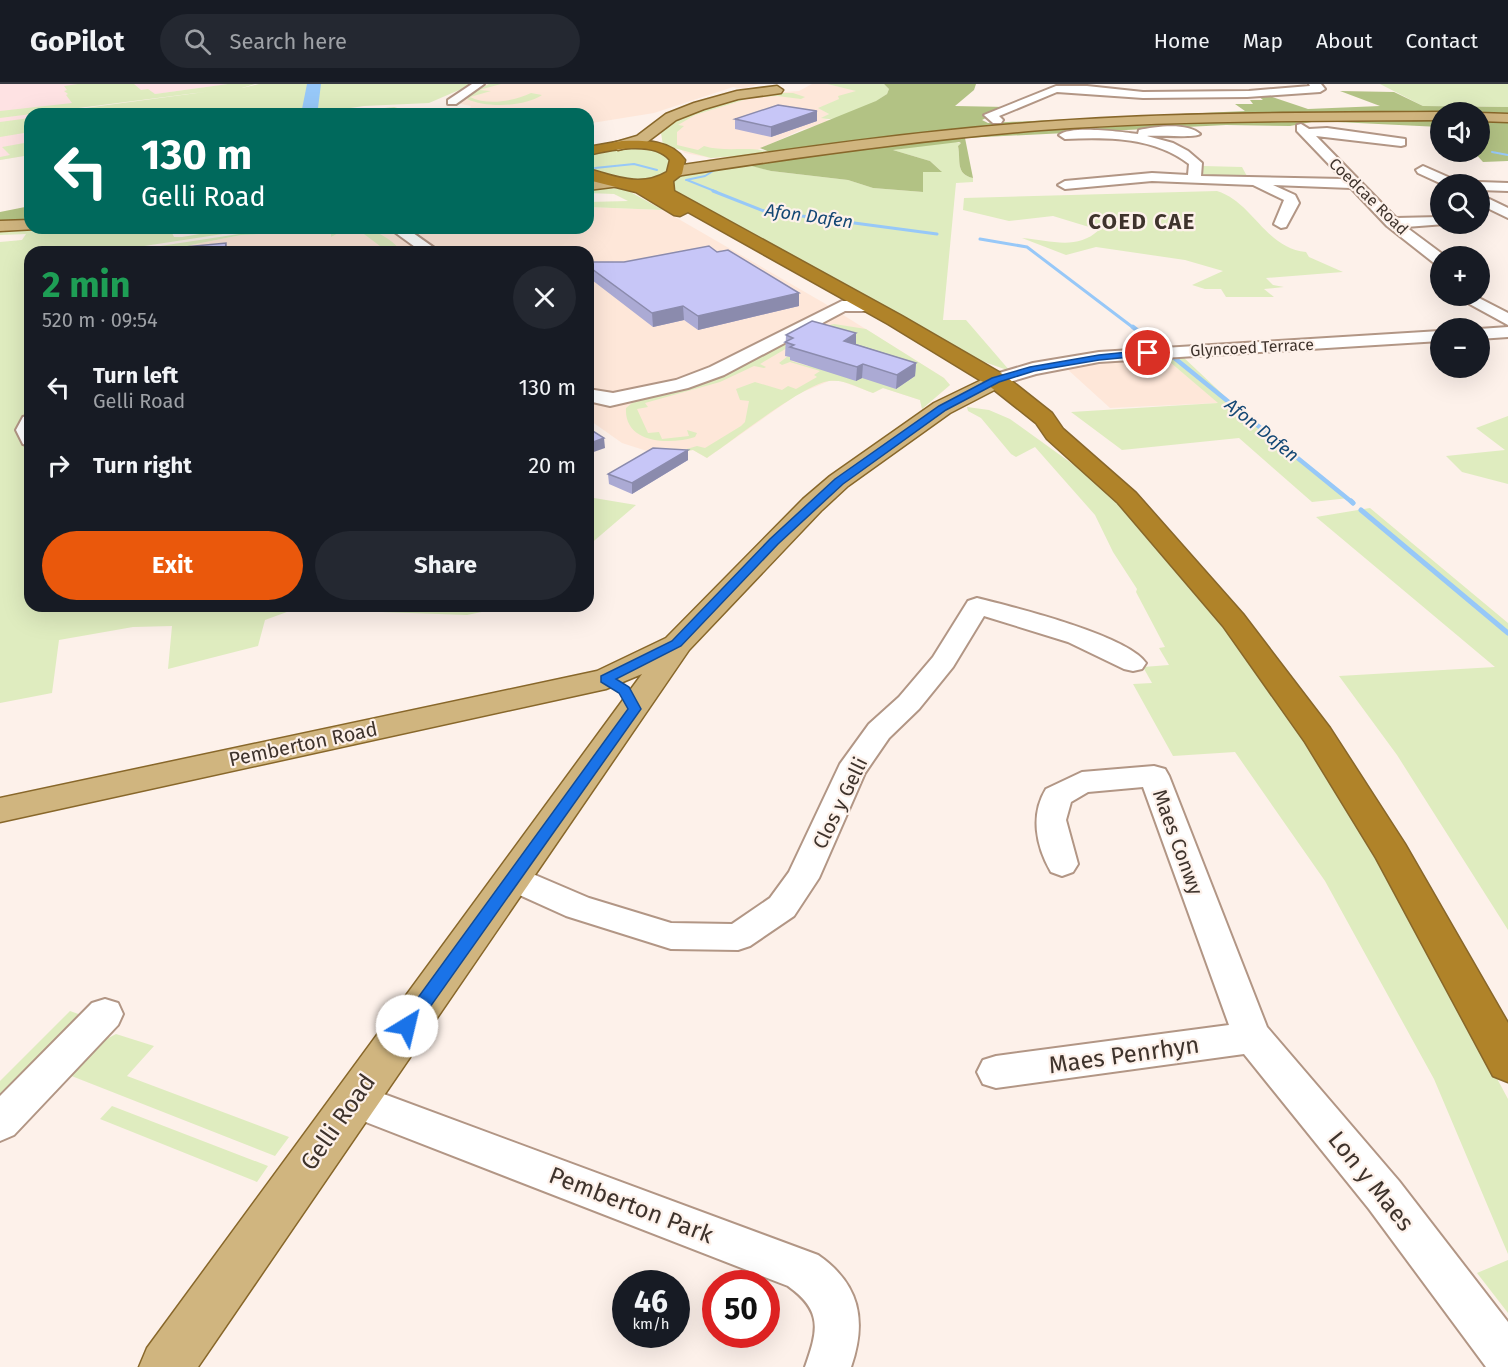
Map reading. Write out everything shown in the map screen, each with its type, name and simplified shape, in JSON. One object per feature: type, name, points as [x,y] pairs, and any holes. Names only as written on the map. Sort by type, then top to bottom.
[{"type":"highway","points":[[594,150],[618,146],[666,151],[678,160],[664,189],[668,194],[874,316],[930,357],[986,385],[1027,422],[1055,434],[1127,498],[1233,620],[1318,736],[1392,853],[1508,1063]]},
{"type":"highway","points":[[619,184],[671,175]]},
{"type":"highway","points":[[594,176],[642,189],[842,306],[874,316]]},
{"type":"main road","points":[[618,146],[651,134],[671,117],[692,108],[737,95],[791,88]]},
{"type":"main road","points":[[671,175],[738,160],[924,136],[1100,122],[1296,116],[1430,116]]},
{"type":"main road","points":[[1490,117],[1508,118]]},
{"type":"main road","points":[[651,134],[666,151],[695,157],[738,160]]},
{"type":"main road","points":[[594,184],[619,184]]},
{"type":"main road","points":[[0,226],[24,225]]},
{"type":"main road","points":[[677,644],[774,542],[839,481],[942,408],[986,385]]},
{"type":"main road","name":"Pemberton Road","points":[[0,810],[606,679],[677,644]]},
{"type":"main road","name":"Gelli Road","points":[[166,1367],[634,709],[677,644]]},
{"type":"main road","points":[[606,679],[624,690],[634,709]]},
{"type":"street","points":[[452,102],[479,84]]},
{"type":"street","points":[[1230,84],[1251,94],[1301,105]]},
{"type":"street","points":[[997,120],[990,115],[1056,89],[1171,95],[1251,94],[1320,89],[1314,84]]},
{"type":"street","points":[[1107,92],[1096,97],[1107,105]]},
{"type":"street","points":[[1171,95],[1181,103],[1196,108]]},
{"type":"street","points":[[1327,132],[1339,123]]},
{"type":"street","name":"Coedcae Road","points":[[1327,132],[1303,130],[1392,223],[1430,258]]},
{"type":"street","points":[[1065,135],[1134,136],[1153,131],[1189,132]]},
{"type":"street","points":[[1327,132],[1401,142]]},
{"type":"street","points":[[1134,136],[1190,156],[1196,163],[1194,178]]},
{"type":"street","points":[[1122,166],[1134,177]]},
{"type":"street","points":[[1431,172],[1434,174]]},
{"type":"street","points":[[1065,185],[1134,177],[1256,182],[1294,180],[1355,184]]},
{"type":"street","points":[[1256,182],[1290,198],[1292,203],[1281,224]]},
{"type":"street","points":[[1490,186],[1508,187]]},
{"type":"street","points":[[1490,205],[1508,216]]},
{"type":"street","points":[[1490,219],[1508,216]]},
{"type":"street","points":[[1392,223],[1430,221]]},
{"type":"street","points":[[394,234],[405,246]]},
{"type":"street","points":[[398,234],[421,246]]},
{"type":"street","points":[[1490,292],[1508,304]]},
{"type":"street","points":[[594,399],[681,384],[717,371],[842,306]]},
{"type":"street","points":[[1487,306],[1508,320]]},
{"type":"street","points":[[807,325],[874,316]]},
{"type":"street","points":[[1490,333],[1508,332]]},
{"type":"street","name":"Glyncoed Terrace","points":[[986,385],[1033,369],[1099,357],[1430,337]]},
{"type":"street","name":"Clos y Gelli","points":[[514,878],[578,907],[670,936],[738,937],[782,906],[803,878],[851,771],[879,731],[909,703],[944,661],[977,606],[1077,635],[1117,652],[1133,663]]},
{"type":"street","name":"Maes Conwy","points":[[1062,864],[1050,820],[1057,796],[1082,782],[1154,776],[1245,1020]]},
{"type":"street","points":[[0,1123],[105,1014]]},
{"type":"street","name":"Maes Penrhyn","points":[[996,1072],[1245,1020]]},
{"type":"street","name":"Lon y Maes","points":[[1245,1020],[1384,1195],[1508,1359]]},
{"type":"street","name":"Pemberton Park","points":[[354,1100],[803,1270],[817,1278],[831,1295],[838,1316],[836,1348],[828,1367]]},
{"type":"shaded area","points":[[0,84],[229,84],[52,108],[24,108],[24,156],[0,160]]},
{"type":"shaded area","points":[[479,84],[759,84],[743,89],[733,87],[654,113],[594,123],[594,108],[470,108],[471,106],[452,102]]},
{"type":"shaded area","points":[[812,84],[827,84],[858,91],[819,108],[829,114],[822,118],[831,121],[801,130],[742,157],[711,158],[685,153],[661,133],[686,113],[772,93],[799,91]]},
{"type":"shaded area","points":[[594,207],[663,210],[824,303],[944,378],[950,385],[922,409],[920,400],[883,388],[873,393],[841,381],[829,381],[798,394],[707,458],[693,450],[673,453],[647,451],[622,443],[594,423],[594,246],[190,246],[241,235],[331,234],[331,237],[334,234],[594,234]]},
{"type":"shaded area","points":[[1164,357],[1219,403],[1110,408],[1066,368]]},
{"type":"green space","points":[[134,84],[141,90],[148,89],[155,94],[228,84],[255,84],[242,88],[259,84],[473,84],[429,103],[350,108],[85,108],[212,91],[79,108],[27,108],[72,103],[64,91],[67,90],[64,86]]},
{"type":"green space","points":[[489,84],[501,84],[479,90],[491,91],[470,97],[493,102],[531,93],[542,95],[525,102],[505,105],[484,104],[467,99],[475,91]]},
{"type":"green space","points":[[827,84],[884,84],[889,89],[887,94],[864,108],[847,116],[829,119],[821,118],[829,114],[818,108],[839,99],[838,96],[856,91]]},
{"type":"green space","points":[[884,84],[976,84],[974,90],[955,106],[1007,107],[982,120],[988,123],[1245,111],[1235,104],[1253,104],[1250,100],[1263,100],[1258,96],[1266,95],[1308,109],[1380,106],[1340,91],[1394,92],[1423,106],[1430,106],[1430,112],[1159,117],[772,153],[760,148],[876,101],[887,94],[889,89]]},
{"type":"green space","points":[[1380,84],[1508,84],[1508,107],[1490,107],[1490,102],[1430,102],[1430,106],[1423,106]]},
{"type":"green space","points":[[772,93],[793,93],[805,97],[801,99],[777,96],[750,98],[695,115],[678,125],[684,126],[677,132],[677,145],[698,150],[704,146],[772,153],[711,158],[663,145],[661,133],[682,116],[712,104]]},
{"type":"green space","points":[[1490,107],[1508,107],[1508,116],[1490,115]]},
{"type":"green space","points":[[24,108],[24,115],[0,118],[0,111]]},
{"type":"green space","points":[[1306,116],[1430,119],[1179,122],[1092,127],[918,141],[746,164],[771,171],[848,180],[873,188],[923,192],[923,171],[941,171],[930,161],[893,150],[950,141],[961,143],[958,146],[961,170],[973,178],[973,182],[956,183],[943,320],[966,320],[1010,371],[973,358],[679,197],[670,188],[675,180],[692,169],[955,135],[1089,124]]},
{"type":"green space","points":[[24,119],[24,133],[0,137],[0,122]]},
{"type":"green space","points":[[1430,119],[1430,127],[1317,121],[1290,126],[1226,125],[965,138],[973,178],[961,170],[958,146],[961,143],[959,142],[893,150],[930,161],[942,172],[923,172],[923,192],[873,188],[848,180],[771,171],[744,164],[960,138],[1047,130],[1309,120]]},
{"type":"green space","points":[[1490,120],[1508,121],[1508,161],[1490,162]]},
{"type":"green space","points":[[24,143],[24,156],[0,160],[0,157],[10,155],[2,147]]},
{"type":"green space","points":[[618,148],[655,150],[670,157],[669,173],[638,180],[608,177],[594,171],[594,154]]},
{"type":"green space","points":[[1203,166],[1242,167],[1249,180],[1206,177],[1201,174]]},
{"type":"green space","points":[[594,187],[625,189],[663,210],[594,207],[594,202],[628,201],[614,194],[594,193]]},
{"type":"green space","points":[[1217,191],[1240,205],[1280,242],[1292,249],[1306,252],[1309,257],[1343,272],[1266,278],[1273,285],[1284,287],[1264,289],[1274,297],[1226,297],[1221,289],[1205,289],[1192,285],[1223,271],[1185,260],[1096,247],[1066,255],[1022,238],[1072,242],[1090,236],[1099,230],[1053,216],[1009,221],[963,210],[964,198]]},
{"type":"green space","points":[[24,207],[24,223],[0,224],[0,212]]},
{"type":"green space","points":[[24,229],[24,234],[26,234],[0,235],[0,231]]},
{"type":"green space","points":[[26,234],[172,234],[174,237],[182,237],[223,234],[144,246],[24,246],[24,612],[287,612],[265,620],[258,646],[168,669],[172,626],[133,627],[59,640],[52,693],[0,703],[0,242],[22,240]]},
{"type":"green space","points":[[239,234],[259,234],[241,235],[190,246],[160,246]]},
{"type":"green space","points":[[364,234],[379,234],[397,246],[380,246]]},
{"type":"green space","points":[[834,324],[866,329],[944,378],[950,385],[922,409],[920,400],[883,388],[873,393],[846,383],[829,381],[818,384],[786,402],[707,458],[693,450],[673,453],[697,446],[705,448],[745,422],[749,401],[740,400],[736,389],[755,382],[782,390],[788,386],[796,389],[817,377],[814,375],[820,371],[790,362],[782,365],[779,363],[788,356],[794,358],[791,361],[808,366],[811,334],[760,364],[766,367],[764,368],[754,366],[720,382],[645,403],[648,407],[637,409],[648,433],[659,432],[662,439],[689,436],[687,430],[697,433],[695,437],[673,441],[650,439],[632,429],[627,420],[626,408],[632,403],[719,378],[813,329]]},
{"type":"green space","points":[[1182,356],[1232,403],[1349,498],[1312,502],[1239,438],[1122,450],[1071,412],[1218,403],[1164,357]]},
{"type":"green space","points":[[967,407],[989,410],[1010,419],[1085,473],[1142,524],[1272,685],[1373,847],[1508,1099],[1508,1254],[1434,1079],[1325,881],[1235,752],[1173,756],[1133,684],[1152,683],[1143,667],[1169,665],[1159,648],[1165,647],[1136,592],[1137,589],[1113,552],[1095,515],[1035,447],[1016,457],[981,418],[968,411]]},
{"type":"green space","points":[[1508,416],[1508,484],[1462,472],[1446,456],[1505,450],[1476,428]]},
{"type":"green space","points":[[594,498],[636,505],[594,541]]},
{"type":"green space","points":[[1370,508],[1508,623],[1508,930],[1397,755],[1339,676],[1495,667],[1316,517]]},
{"type":"green space","points":[[381,612],[482,612],[467,615]]},
{"type":"green space","points":[[70,1011],[84,1016],[0,1102],[0,1081]]},
{"type":"green space","points":[[116,1034],[154,1046],[127,1076],[289,1137],[275,1156],[69,1075],[101,1042]]},
{"type":"green space","points":[[112,1106],[268,1166],[257,1182],[100,1119]]},
{"type":"green space","points":[[1508,1260],[1508,1313],[1477,1273]]},
{"type":"building","points":[[778,105],[817,111],[771,127],[735,119]]},
{"type":"building","points":[[226,243],[226,246],[195,246]]},
{"type":"building","points":[[709,246],[717,252],[728,250],[799,293],[698,316],[683,306],[652,313],[594,270],[594,262],[624,262]]},
{"type":"building","points":[[812,321],[856,333],[844,341],[916,363],[897,375],[863,364],[857,367],[790,347],[794,345],[785,342],[793,338],[786,335]]},
{"type":"building","points":[[594,432],[604,438],[594,442]]},
{"type":"building","points":[[653,448],[688,450],[632,483],[608,474]]},
{"type":"waterway","name":"Afon Dafen","points":[[310,108],[314,84]]},
{"type":"waterway","points":[[1492,152],[1508,155]]},
{"type":"waterway","name":"Afon Dafen","points":[[595,168],[634,164],[657,170]]},
{"type":"waterway","points":[[686,180],[705,176],[718,168]]},
{"type":"waterway","name":"Afon Dafen","points":[[687,180],[717,192]]},
{"type":"waterway","name":"Afon Dafen","points":[[713,191],[764,211],[937,234]]},
{"type":"waterway","name":"Afon Dafen","points":[[980,239],[1027,247],[1135,329]]},
{"type":"waterway","name":"Afon Dafen","points":[[1133,327],[1159,347]]},
{"type":"waterway","name":"Afon Dafen","points":[[1172,356],[1353,503],[1351,501]]},
{"type":"waterway","name":"Afon Dafen","points":[[1361,510],[1508,633]]},
{"type":"district","name":"COED CAE","points":[[1142,221]]},
{"type":"route","points":[[407,1026],[634,709],[631,699],[624,690],[606,679],[677,644],[721,596],[812,505],[839,481],[942,408],[996,380],[1033,369],[1099,357],[1148,353]]}]
